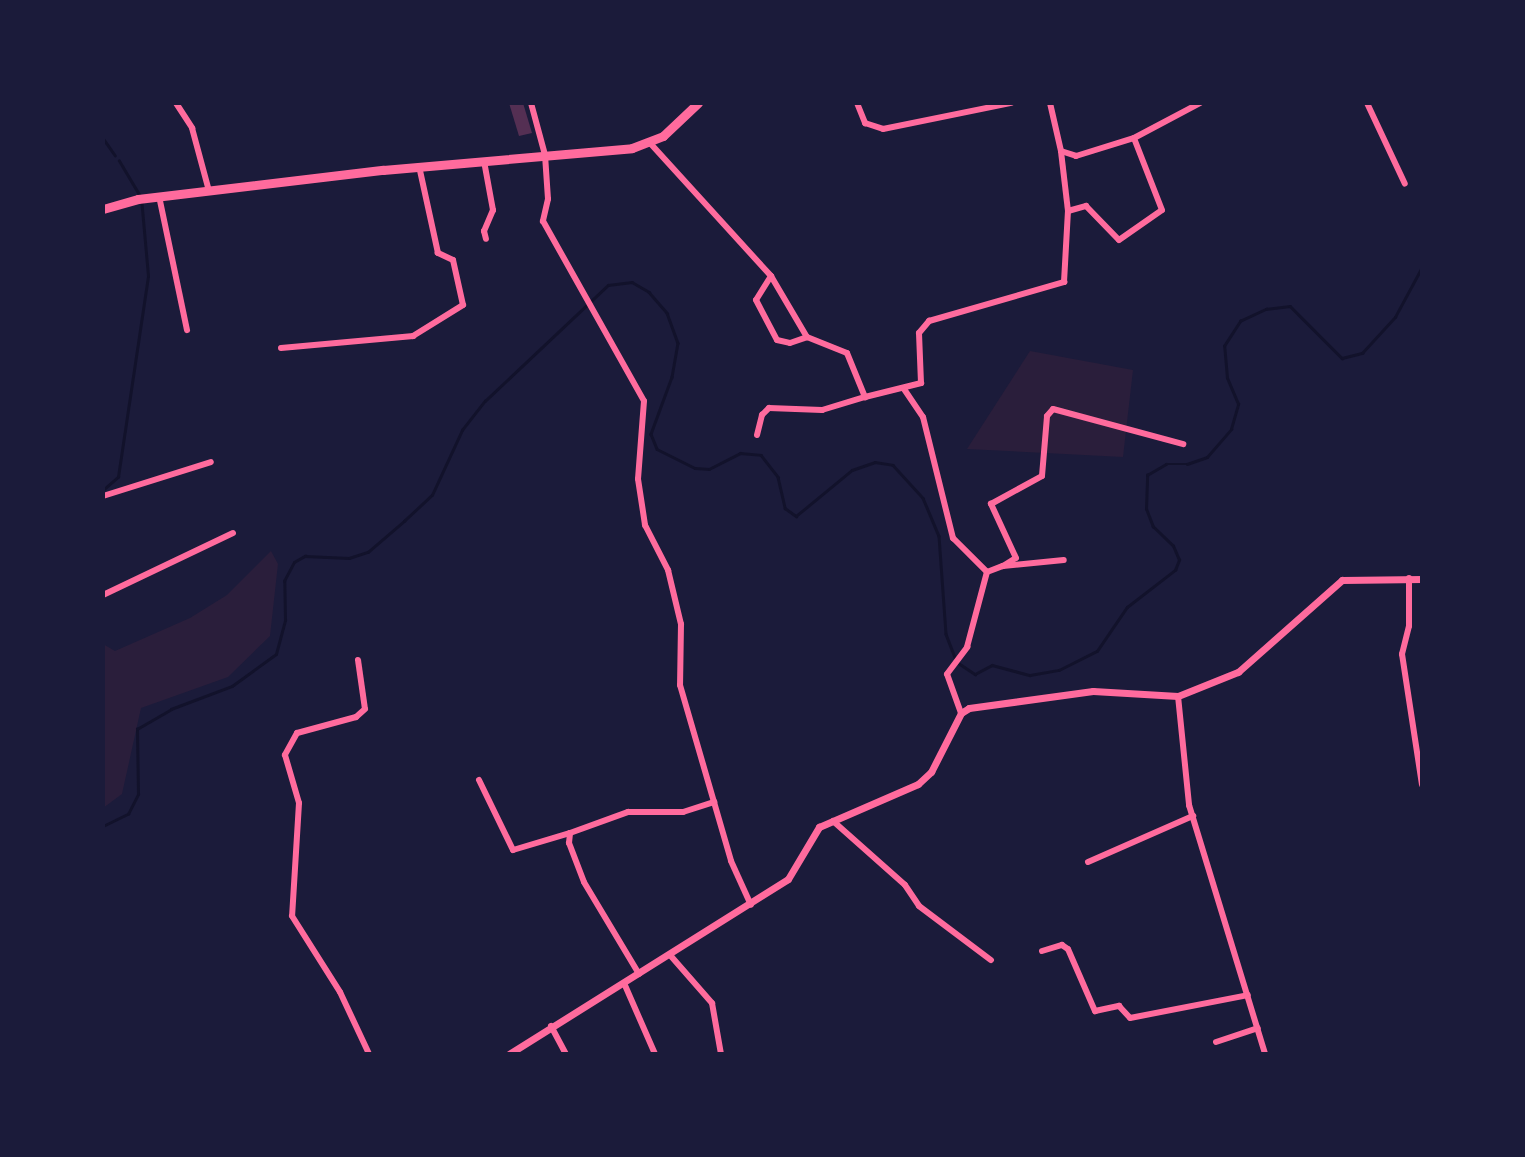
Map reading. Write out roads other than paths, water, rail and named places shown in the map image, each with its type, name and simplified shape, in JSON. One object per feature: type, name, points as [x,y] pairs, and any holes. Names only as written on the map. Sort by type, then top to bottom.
[{"type":"main road","points":[[103,209],[159,196],[650,143],[698,103]]},
{"type":"street","points":[[176,103],[192,128],[209,191]]},
{"type":"street","points":[[531,103],[545,155],[548,199],[543,221],[644,401],[638,484],[647,530],[666,565],[681,620],[679,681],[731,861],[751,905]]},
{"type":"street","points":[[857,103],[865,123],[883,130],[1011,103]]},
{"type":"street","points":[[757,435],[762,415],[769,408],[822,410],[904,389],[924,378],[919,333],[929,321],[1064,282],[1068,211],[1062,151],[1050,103]]},
{"type":"street","points":[[1062,151],[1076,156],[1134,138],[1200,103]]},
{"type":"street","points":[[1367,103],[1405,184]]},
{"type":"street","points":[[1068,211],[1086,206],[1119,240],[1162,210],[1134,138]]},
{"type":"street","points":[[650,143],[771,276],[807,337],[847,353],[865,397]]},
{"type":"street","points":[[484,161],[493,210],[484,231],[486,239]]},
{"type":"street","points":[[281,348],[413,336],[463,305],[453,260],[438,253],[419,166]]},
{"type":"street","points":[[159,196],[187,330]]},
{"type":"street","points":[[771,276],[756,300],[777,340],[790,343],[807,337]]},
{"type":"street","points":[[904,389],[923,417],[953,538],[987,572]]},
{"type":"street","points":[[987,572],[1016,558],[991,504],[1042,476],[1046,416],[1052,409],[1183,444]]},
{"type":"street","points":[[105,494],[211,462]]},
{"type":"street","points":[[103,595],[233,533]]},
{"type":"street","points":[[1003,566],[1064,560]]},
{"type":"street","points":[[961,713],[946,679],[952,666],[961,657],[987,572]]},
{"type":"street","points":[[1409,578],[1409,626],[1402,654],[1422,784]]},
{"type":"street","points":[[509,1054],[751,905],[794,873],[813,835],[833,821],[918,784],[931,772],[961,713],[995,702],[1093,691],[1178,696],[1238,672],[1342,580],[1422,579]]},
{"type":"street","points":[[358,660],[366,703],[362,714],[297,733],[285,755],[299,803],[291,911],[340,992],[369,1054]]},
{"type":"street","points":[[1178,696],[1193,816],[1265,1054]]},
{"type":"street","points":[[479,780],[513,850],[628,812],[683,812],[714,802]]},
{"type":"street","points":[[1088,862],[1193,816]]},
{"type":"street","points":[[833,821],[905,885],[919,906],[991,960]]},
{"type":"street","points":[[570,833],[569,843],[584,882],[639,974]]},
{"type":"street","points":[[1042,951],[1058,945],[1068,950],[1095,1011],[1119,1006],[1130,1018],[1248,995]]},
{"type":"street","points":[[670,955],[712,1003],[721,1054]]},
{"type":"street","points":[[624,983],[655,1054]]},
{"type":"street","points":[[551,1026],[566,1054]]},
{"type":"street","points":[[1216,1042],[1258,1028]]},
{"type":"waterway","points":[[103,138],[115,155]]},
{"type":"waterway","points":[[103,490],[118,477],[148,276],[141,198],[119,161]]},
{"type":"waterway","points":[[103,826],[128,814],[138,794],[137,729],[171,709],[232,686],[276,654],[285,620],[284,581],[294,562],[305,556],[349,558],[368,552],[404,521],[432,495],[462,430],[485,401],[608,285],[632,282],[649,292],[667,313],[678,343],[672,377],[651,434],[657,449],[695,468],[709,469],[740,453],[761,455],[778,477],[785,508],[796,516],[852,470],[875,462],[893,465],[923,498],[939,536],[946,634],[957,662],[975,674],[992,665],[1030,675],[1059,670],[1097,651],[1127,607],[1175,570],[1179,560],[1173,546],[1153,527],[1146,509],[1147,475],[1166,464],[1187,464],[1207,457],[1231,429],[1238,404],[1227,378],[1224,346],[1240,321],[1266,309],[1290,306],[1342,358],[1362,353],[1395,317],[1422,267]]}]
